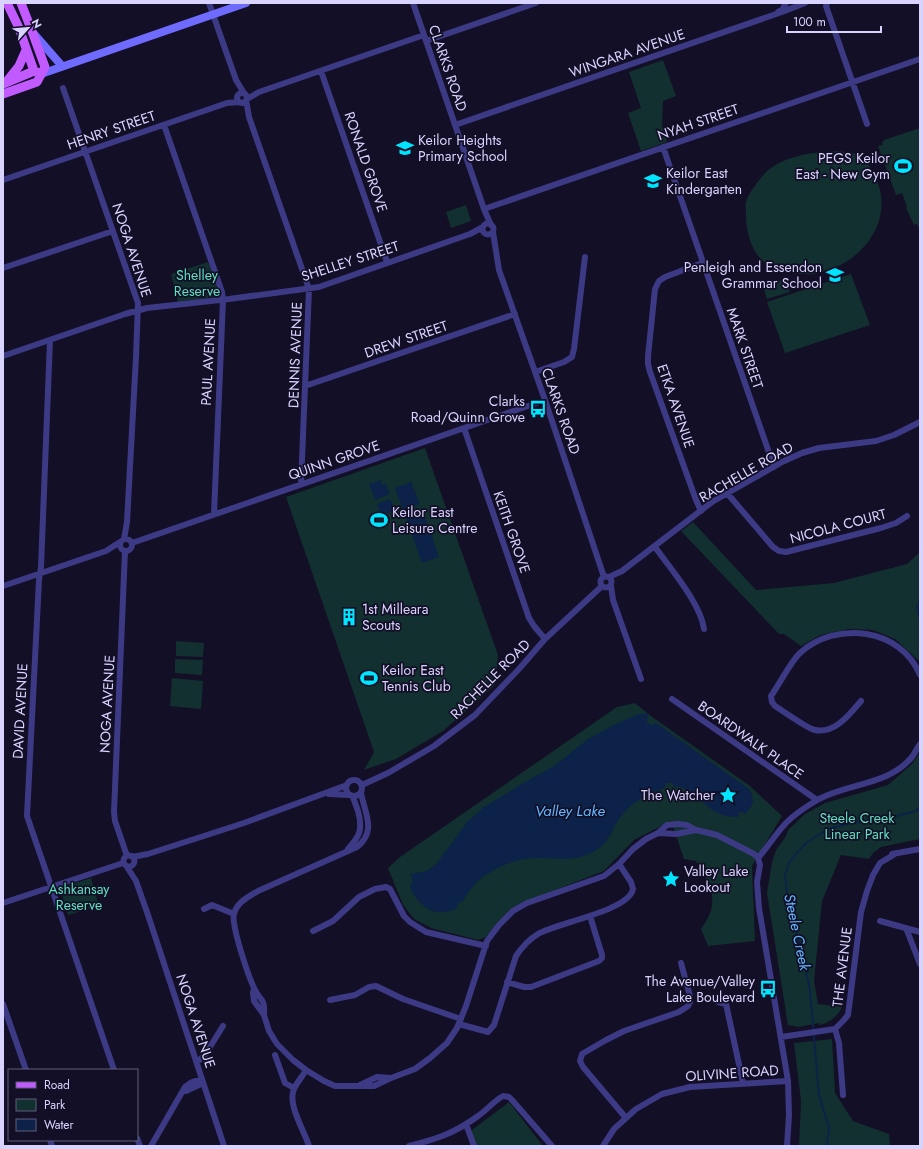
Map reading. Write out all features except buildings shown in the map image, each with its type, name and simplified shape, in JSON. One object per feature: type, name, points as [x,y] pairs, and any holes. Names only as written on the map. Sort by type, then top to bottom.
[{"type":"main road","points":[[3,94],[37,82],[37,73],[7,3]]},
{"type":"main road","points":[[21,3],[45,67],[37,73]]},
{"type":"main road","points":[[5,83],[62,66],[246,3]]},
{"type":"main road","points":[[33,34],[62,66]]},
{"type":"main road","points":[[5,83],[19,66],[26,50]]},
{"type":"street","name":"DENNIS AVENUE","points":[[209,3],[309,289],[301,484]]},
{"type":"street","name":"CLARKS ROAD","points":[[413,3],[484,209],[486,229],[496,252]]},
{"type":"street","name":"HENRY STREET","points":[[3,180],[321,71],[536,3]]},
{"type":"street","points":[[775,14],[782,10],[786,3]]},
{"type":"street","name":"WINGARA AVENUE","points":[[455,125],[775,14],[793,5],[805,3]]},
{"type":"street","points":[[825,4],[867,124]]},
{"type":"street","name":"NYAH STREET","points":[[484,209],[920,59]]},
{"type":"street","name":"RONALD GROVE","points":[[321,71],[387,262]]},
{"type":"street","name":"NOGA AVENUE","points":[[63,88],[138,303],[128,522],[126,541],[120,546],[124,550],[114,812],[115,821],[148,915],[224,1146]]},
{"type":"street","name":"PAUL AVENUE","points":[[164,125],[222,292],[223,300],[214,514]]},
{"type":"street","name":"MARK STREET","points":[[663,147],[774,467]]},
{"type":"street","name":"CLARKS ROAD","points":[[486,229],[493,227],[499,270],[641,679]]},
{"type":"street","name":"SHELLEY STREET","points":[[3,356],[138,310],[309,289],[486,229]]},
{"type":"street","points":[[3,268],[113,231]]},
{"type":"street","points":[[535,372],[564,362],[572,357],[585,257]]},
{"type":"street","name":"ETKA AVENUE","points":[[701,511],[653,379],[648,364],[648,356],[655,289],[659,281],[664,277],[702,263]]},
{"type":"street","name":"DREW STREET","points":[[305,386],[515,314]]},
{"type":"street","name":"DAVID AVENUE","points":[[50,340],[41,567],[39,574],[27,816],[114,1069]]},
{"type":"street","name":"QUINN GROVE","points":[[3,586],[106,551],[126,541],[214,514],[545,400]]},
{"type":"street","name":"RACHELLE ROAD","points":[[362,785],[434,746],[470,719],[520,669],[545,639],[607,583],[727,493],[802,453],[819,448],[876,441],[920,422]]},
{"type":"street","name":"KEITH GROVE","points":[[464,428],[529,618],[545,639]]},
{"type":"street","name":"NICOLA COURT","points":[[727,493],[772,547],[779,551],[786,552],[881,528],[896,523],[907,516]]},
{"type":"street","points":[[124,550],[131,548],[126,541]]},
{"type":"street","points":[[655,547],[693,601],[700,614],[704,629]]},
{"type":"street","name":"QUINN GROVE","points":[[106,551],[124,550]]},
{"type":"street","points":[[861,701],[843,721],[834,727],[824,730],[814,730],[775,706],[772,702],[771,696],[799,654],[812,644],[827,636],[844,632],[864,633],[882,638],[896,646],[910,657],[920,675]]},
{"type":"street","name":"BOARDWALK PLACE","points":[[672,699],[817,800]]},
{"type":"street","points":[[758,858],[786,823],[801,810],[817,800],[838,791],[880,779],[899,769],[912,757],[920,744]]},
{"type":"street","points":[[3,903],[244,823],[326,794],[347,785],[354,780],[359,781],[362,785],[361,794],[368,826],[368,832],[363,842],[356,847],[243,899],[234,914],[236,936],[254,989],[254,1001],[264,1015],[269,1031],[278,1044],[293,1060],[306,1070],[335,1086],[374,1086],[415,1069],[447,1043],[460,1021],[486,946],[499,925],[513,911],[527,903],[604,876],[620,864],[633,849],[646,839],[658,833],[667,825],[687,825],[696,830],[717,835],[754,854],[758,858],[760,864],[758,882],[759,908],[788,1081],[789,1115],[787,1146]]},
{"type":"street","points":[[347,785],[347,790],[351,795],[360,819],[359,834],[347,850]]},
{"type":"street","points":[[326,794],[357,796],[361,794]]},
{"type":"street","points":[[360,825],[368,826]]},
{"type":"street","points":[[658,833],[676,834],[696,830]]},
{"type":"street","name":"THE AVENUE","points":[[834,1029],[848,1015],[861,912],[876,863],[881,857],[887,855],[920,849]]},
{"type":"street","points":[[330,1000],[355,995],[369,987],[376,986],[403,999],[488,1032],[494,1025],[516,956],[522,946],[530,939],[551,929],[617,905],[633,893],[632,882],[620,864]]},
{"type":"street","points":[[313,931],[333,921],[359,897],[375,889],[386,887],[390,890],[404,916],[410,922],[426,932],[486,946]]},
{"type":"street","points":[[204,909],[212,906],[234,914]]},
{"type":"street","points":[[507,982],[524,987],[531,987],[599,962],[602,958],[602,954],[590,916]]},
{"type":"street","points":[[880,921],[920,932]]},
{"type":"street","points":[[906,928],[920,964]]},
{"type":"street","points":[[626,1118],[583,1067],[580,1057],[585,1052],[606,1040],[630,1029],[679,1012],[688,1006],[690,996],[681,963]]},
{"type":"street","points":[[718,1002],[726,1004],[743,1083]]},
{"type":"street","points":[[3,1004],[26,1069]]},
{"type":"street","points":[[197,1062],[205,1054],[224,1026]]},
{"type":"street","points":[[781,1037],[834,1029],[839,1043],[843,1095]]},
{"type":"street","points":[[275,1055],[285,1083],[294,1088]]},
{"type":"street","points":[[306,1070],[294,1088],[292,1097],[294,1110],[309,1146]]},
{"type":"street","points":[[151,1146],[185,1087],[192,1082],[202,1081]]},
{"type":"street","name":"OLIVINE ROAD","points":[[603,1146],[614,1129],[636,1109],[648,1101],[675,1090],[690,1087],[788,1081]]},
{"type":"street","points":[[409,1146],[441,1137],[482,1114],[499,1098],[506,1096],[512,1100],[552,1146]]},
{"type":"street","points":[[466,1124],[474,1146]]},
{"type":"green space","points":[[663,60],[676,96],[663,101],[662,125],[667,142],[641,151],[628,113],[641,108],[629,72]]},
{"type":"green space","name":"PEGS Keilor East - New Gym","points":[[920,128],[919,229],[917,224],[914,225],[906,208],[907,207],[902,193],[896,195],[878,146],[883,145],[882,143],[884,140]]},
{"type":"green space","points":[[838,151],[859,155],[874,174],[880,191],[881,208],[878,224],[871,238],[860,251],[847,261],[831,269],[814,274],[806,274],[781,271],[772,268],[764,263],[758,256],[753,248],[747,230],[746,202],[749,194],[766,172],[782,162],[791,158],[819,152]]},
{"type":"green space","points":[[466,205],[471,221],[451,228],[446,212]]},
{"type":"green space","name":"Shelley Reserve","points":[[208,262],[218,290],[217,294],[213,297],[178,302],[171,274]]},
{"type":"green space","points":[[851,274],[870,325],[785,353],[767,302]]},
{"type":"green space","points":[[785,279],[790,292],[767,299],[763,286]]},
{"type":"green space","points":[[425,448],[498,655],[496,681],[494,686],[443,731],[396,759],[364,770],[374,752],[286,497]]},
{"type":"green space","points":[[693,522],[756,590],[834,583],[907,564],[920,552],[920,662],[895,639],[873,630],[848,629],[821,635],[801,646],[784,634],[779,634],[681,531]]},
{"type":"green space","points":[[176,641],[204,643],[203,657],[176,656]]},
{"type":"green space","points":[[175,659],[203,660],[202,675],[175,673]]},
{"type":"green space","points":[[172,678],[203,681],[201,709],[170,706]]},
{"type":"green space","points":[[635,703],[750,786],[782,816],[752,866],[755,941],[708,946],[701,929],[710,913],[712,906],[712,893],[710,886],[696,861],[684,859],[671,821],[634,840],[604,871],[522,903],[504,917],[486,937],[478,940],[431,928],[414,919],[403,905],[388,868],[400,857],[617,707]]},
{"type":"green space","name":"Steele Creek Linear Park","points":[[920,752],[920,839],[881,847],[873,853],[869,859],[841,855],[822,901],[814,981],[818,1004],[842,1007],[833,1019],[826,1023],[799,1027],[788,1025],[767,893],[772,862],[776,850],[786,836],[788,830],[805,814],[825,803],[888,785],[912,764]]},
{"type":"green space","name":"Ashkansay Reserve","points":[[91,878],[99,906],[68,915],[60,888]]},
{"type":"green space","points":[[832,1039],[835,1093],[853,1121],[889,1134],[890,1146],[799,1146],[801,1101],[794,1043]]},
{"type":"green space","points":[[509,1102],[543,1146],[473,1146],[468,1133]]},
{"type":"water","points":[[381,480],[382,485],[386,484],[390,494],[375,500],[369,484]]},
{"type":"water","points":[[411,482],[420,504],[403,510],[395,488]]},
{"type":"water","points":[[390,499],[395,511],[381,515],[377,504]]},
{"type":"water","points":[[423,512],[439,557],[422,563],[406,518]]},
{"type":"water","name":"Valley Lake","points":[[648,713],[647,723],[653,725],[656,723],[749,789],[753,803],[745,814],[741,812],[738,813],[739,817],[720,814],[709,808],[686,789],[674,787],[673,783],[666,783],[665,788],[643,798],[628,808],[619,819],[607,841],[597,850],[589,854],[570,859],[530,858],[497,868],[477,882],[462,902],[459,902],[456,909],[450,911],[435,912],[430,910],[415,897],[410,886],[413,881],[410,874],[427,871],[437,863],[467,822],[484,807],[554,766],[588,739],[636,715]]},
{"type":"waterway","name":"Steele Creek","points":[[920,599],[917,607],[920,619]]},
{"type":"waterway","name":"Steele Creek","points":[[827,1146],[829,1128],[819,1095],[810,990],[788,900],[785,875],[790,861],[806,843],[828,829],[852,823],[881,820],[916,811],[920,807]]},
{"type":"place","name":"Keilor Heights Primary School","points":[[405,148]]},
{"type":"place","name":"PEGS Keilor East - New Gym","points":[[903,166]]},
{"type":"place","name":"Keilor East Kindergarten","points":[[653,181]]},
{"type":"place","name":"Penleigh and Essendon Grammar School","points":[[835,275]]},
{"type":"place","name":"Clarks Road/Quinn Grove","points":[[538,409]]},
{"type":"place","name":"Keilor East Leisure Centre","points":[[379,520]]},
{"type":"place","name":"1st Milleara Scouts","points":[[349,617]]},
{"type":"place","name":"Keilor East Tennis Club","points":[[369,678]]},
{"type":"place","name":"The Watcher","points":[[728,795]]},
{"type":"place","name":"Valley Lake Lookout","points":[[671,879]]},
{"type":"place","name":"The Avenue/Valley Lake Boulevard","points":[[768,989]]}]
